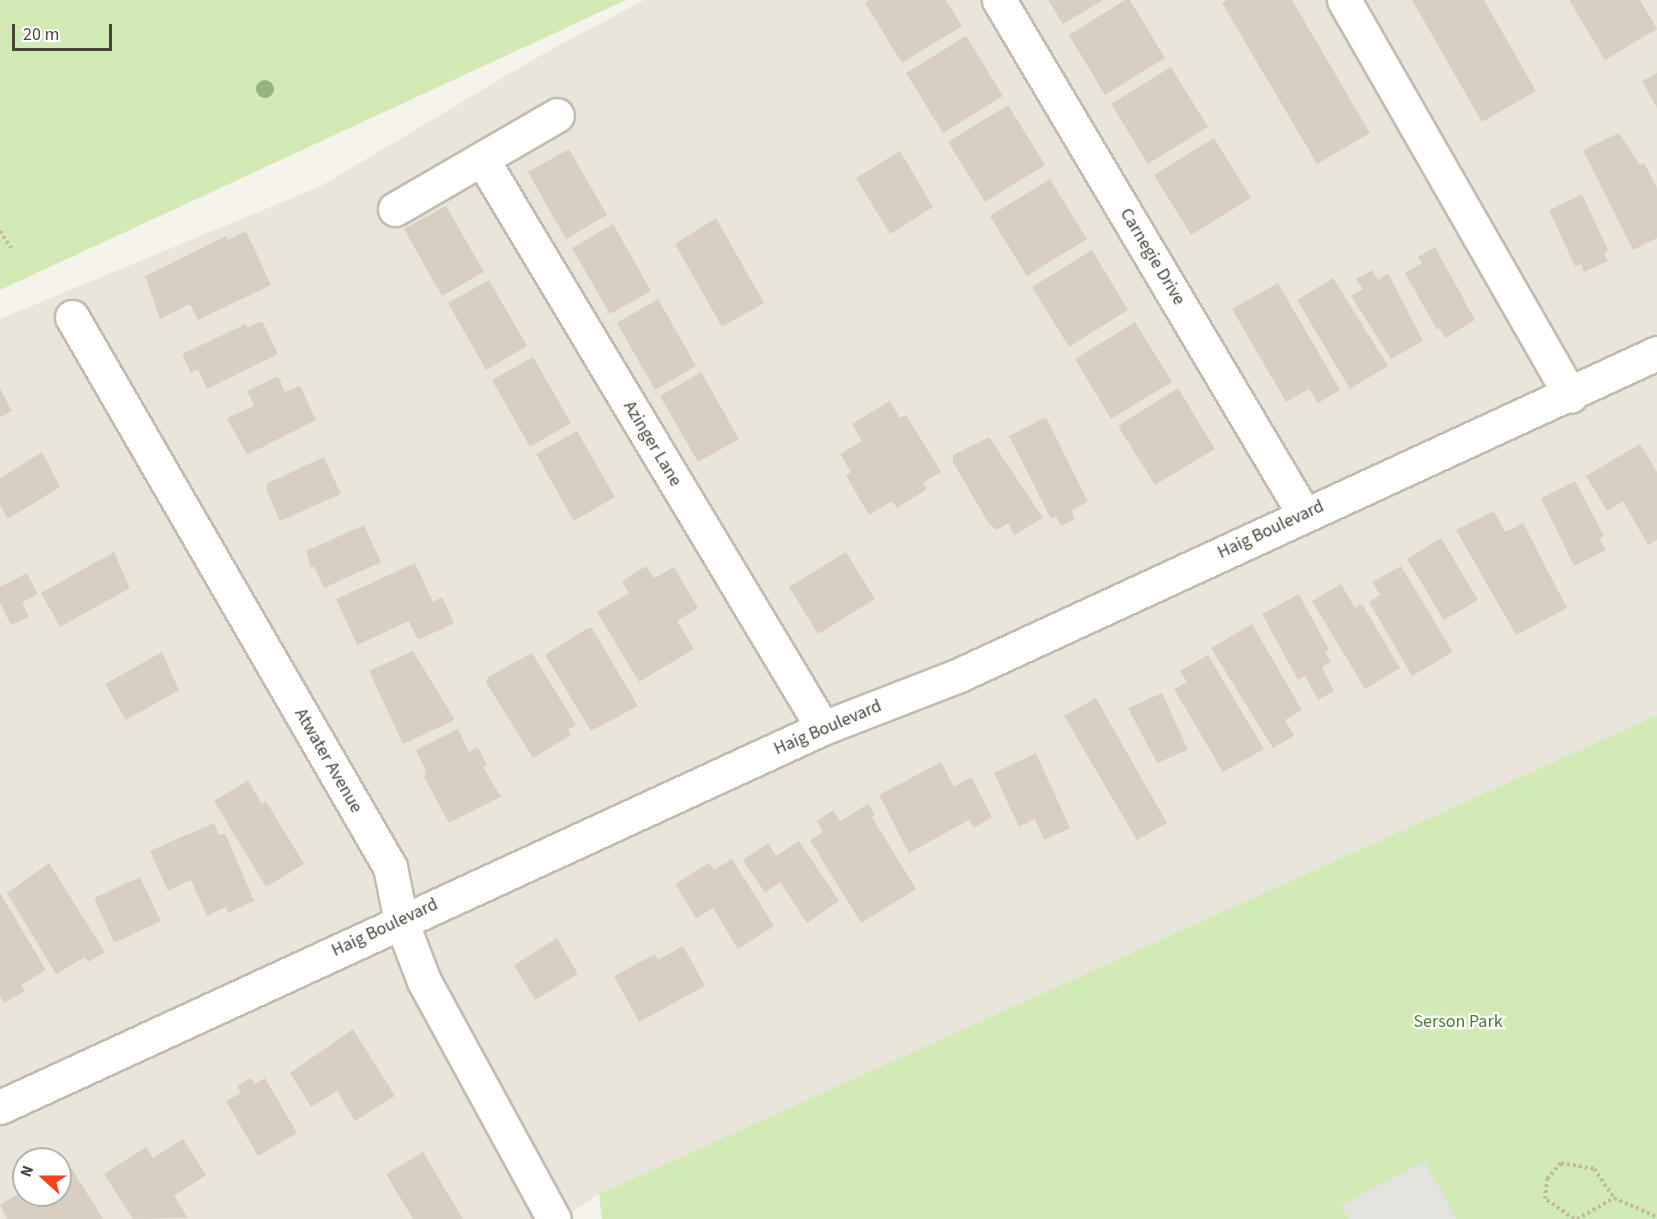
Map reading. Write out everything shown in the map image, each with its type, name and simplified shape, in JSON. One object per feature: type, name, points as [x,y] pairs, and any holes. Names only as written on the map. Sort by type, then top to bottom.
[{"type":"street","name":"Carnegie Drive","points":[[999,0],[1304,514]]},
{"type":"street","points":[[1344,0],[1571,396]]},
{"type":"street","points":[[395,209],[557,115]]},
{"type":"street","name":"Azinger Lane","points":[[482,159],[823,728]]},
{"type":"street","name":"Atwater Avenue","points":[[72,316],[390,867],[401,921],[424,981],[554,1219]]},
{"type":"street","name":"Haig Boulevard","points":[[0,1107],[823,728],[957,676],[1304,514],[1571,396],[1657,352]]},
{"type":"path","points":[[0,231],[10,248]]},
{"type":"path","points":[[1614,1198],[1575,1219],[1545,1199],[1547,1179],[1561,1163],[1594,1170],[1614,1198],[1657,1217]]},
{"type":"shaded area","points":[[644,0],[1657,0],[1657,715],[599,1194],[562,1219],[0,1219],[0,319],[321,186],[543,54]]},
{"type":"shaded area","points":[[1425,1161],[1456,1219],[1348,1219],[1341,1205]]},
{"type":"green space","points":[[0,0],[626,0],[0,290]]},
{"type":"green space","name":"Serson Park","points":[[1657,715],[1657,1219],[602,1219],[599,1194]]},
{"type":"building","points":[[870,0],[946,0],[962,26],[902,63],[865,3]]},
{"type":"building","points":[[1048,0],[1103,0],[1063,24]]},
{"type":"building","points":[[1125,0],[1130,0],[1165,58],[1105,95],[1069,35]]},
{"type":"building","points":[[1227,0],[1292,0],[1370,133],[1317,164],[1222,3]]},
{"type":"building","points":[[1412,0],[1484,0],[1536,91],[1482,122]]},
{"type":"building","points":[[1569,0],[1640,0],[1657,29],[1605,60]]},
{"type":"building","points":[[966,36],[1003,96],[943,133],[906,73]]},
{"type":"building","points":[[1171,67],[1208,127],[1148,164],[1111,104]]},
{"type":"building","points":[[1657,73],[1657,108],[1642,81]]},
{"type":"building","points":[[1008,105],[1045,165],[985,202],[948,142]]},
{"type":"building","points":[[1619,133],[1640,165],[1644,163],[1657,188],[1657,238],[1633,250],[1583,150]]},
{"type":"building","points":[[1214,138],[1251,198],[1191,235],[1154,175]]},
{"type":"building","points":[[569,149],[607,215],[566,239],[528,172]]},
{"type":"building","points":[[900,151],[933,207],[890,234],[856,178]]},
{"type":"building","points":[[1050,179],[1087,239],[1027,276],[990,216]]},
{"type":"building","points":[[1582,194],[1608,250],[1604,253],[1608,261],[1584,272],[1581,264],[1575,266],[1549,210]]},
{"type":"building","points":[[446,206],[484,272],[442,296],[404,229]]},
{"type":"building","points":[[716,218],[764,303],[722,327],[675,244]]},
{"type":"building","points":[[613,224],[651,291],[610,314],[572,248]]},
{"type":"building","points":[[246,231],[271,285],[198,320],[190,304],[160,319],[145,276],[226,236],[228,240]]},
{"type":"building","points":[[1435,247],[1475,320],[1445,338],[1440,328],[1437,330],[1405,273],[1422,263],[1418,257]]},
{"type":"building","points":[[1092,250],[1128,310],[1069,347],[1032,287]]},
{"type":"building","points":[[1372,270],[1378,280],[1388,273],[1423,341],[1391,359],[1351,296],[1363,289],[1356,279]]},
{"type":"building","points":[[1333,278],[1388,366],[1350,389],[1297,300]]},
{"type":"building","points":[[489,280],[527,346],[486,370],[448,303]]},
{"type":"building","points":[[1278,283],[1340,390],[1318,403],[1309,389],[1286,402],[1232,309]]},
{"type":"building","points":[[658,299],[696,366],[655,390],[617,323]]},
{"type":"building","points":[[262,321],[278,354],[207,389],[198,369],[191,373],[182,354],[246,324],[247,328]]},
{"type":"building","points":[[1135,322],[1172,382],[1111,419],[1075,359]]},
{"type":"building","points":[[533,357],[571,423],[530,447],[492,380]]},
{"type":"building","points":[[701,372],[739,439],[698,462],[660,396]]},
{"type":"building","points":[[278,376],[285,392],[300,386],[316,420],[247,455],[227,418],[254,406],[247,391]]},
{"type":"building","points":[[0,388],[12,411],[0,417]]},
{"type":"building","points":[[1178,388],[1215,449],[1155,485],[1118,426]]},
{"type":"building","points":[[890,401],[900,418],[906,415],[941,472],[923,483],[927,489],[897,508],[892,501],[869,515],[846,476],[851,472],[840,454],[862,441],[852,424]]},
{"type":"building","points":[[1046,417],[1088,502],[1071,510],[1075,519],[1061,526],[1056,516],[1051,519],[1009,436]]},
{"type":"building","points":[[577,431],[615,497],[574,521],[536,454]]},
{"type":"building","points":[[989,437],[1043,518],[1014,535],[1008,523],[997,530],[989,524],[953,462],[953,455]]},
{"type":"building","points":[[1640,444],[1657,472],[1657,540],[1648,545],[1623,501],[1607,511],[1586,476]]},
{"type":"building","points":[[42,452],[60,487],[8,519],[0,505],[0,478]]},
{"type":"building","points":[[324,457],[341,494],[280,521],[266,489],[268,483]]},
{"type":"building","points":[[1575,481],[1604,536],[1599,538],[1606,550],[1574,566],[1541,498]]},
{"type":"building","points":[[1494,511],[1505,532],[1523,523],[1567,608],[1516,635],[1456,530]]},
{"type":"building","points":[[364,525],[381,562],[324,588],[314,566],[311,568],[306,551]]},
{"type":"building","points":[[1441,538],[1478,600],[1444,620],[1407,559]]},
{"type":"building","points":[[114,552],[130,588],[60,627],[41,593]]},
{"type":"building","points":[[846,552],[875,599],[818,634],[789,587]]},
{"type":"building","points":[[415,563],[433,602],[442,597],[454,623],[418,640],[409,621],[357,645],[336,599]]},
{"type":"building","points":[[646,566],[654,578],[674,567],[698,608],[677,621],[694,649],[639,682],[597,612],[629,593],[622,581]]},
{"type":"building","points":[[1401,566],[1453,652],[1412,676],[1369,602],[1380,595],[1372,582]]},
{"type":"building","points":[[27,573],[38,594],[22,602],[29,617],[11,625],[0,603],[0,587]]},
{"type":"building","points":[[1341,584],[1355,608],[1362,604],[1400,668],[1365,689],[1312,601]]},
{"type":"building","points":[[1299,594],[1329,650],[1325,652],[1331,662],[1322,667],[1334,691],[1318,700],[1305,676],[1298,680],[1262,614]]},
{"type":"building","points":[[1252,624],[1302,710],[1285,720],[1294,736],[1273,748],[1211,648]]},
{"type":"building","points":[[588,628],[592,628],[638,706],[591,731],[545,655]]},
{"type":"building","points":[[413,651],[455,720],[403,744],[369,671]]},
{"type":"building","points":[[162,652],[179,690],[126,720],[105,684]]},
{"type":"building","points":[[532,653],[576,725],[568,730],[571,735],[533,758],[486,682],[488,677]]},
{"type":"building","points":[[1208,655],[1264,749],[1223,772],[1174,689],[1187,682],[1180,671]]},
{"type":"building","points":[[1162,693],[1188,750],[1157,763],[1128,708]]},
{"type":"building","points":[[1096,698],[1167,823],[1137,840],[1064,716]]},
{"type":"building","points":[[458,729],[469,752],[478,747],[487,765],[483,767],[501,797],[449,823],[424,777],[426,771],[416,750]]},
{"type":"building","points":[[1036,753],[1070,828],[1044,840],[1035,819],[1019,827],[994,773]]},
{"type":"building","points":[[941,762],[954,787],[971,777],[992,817],[974,828],[969,820],[909,853],[879,795]]},
{"type":"building","points":[[248,780],[262,804],[266,801],[304,864],[266,887],[214,801]]},
{"type":"building","points":[[868,804],[875,815],[872,817],[916,889],[861,923],[810,840],[823,832],[817,821],[833,810],[840,821]]},
{"type":"building","points":[[214,823],[219,835],[225,833],[254,901],[228,913],[226,907],[207,916],[191,880],[168,891],[150,851]]},
{"type":"building","points":[[799,841],[839,901],[807,923],[780,882],[765,893],[743,860],[768,843],[776,856]]},
{"type":"building","points":[[732,859],[774,926],[738,949],[713,908],[696,918],[675,884],[709,863],[714,870]]},
{"type":"building","points":[[49,863],[105,952],[88,962],[85,957],[56,974],[7,893]]},
{"type":"building","points":[[140,877],[161,921],[114,943],[94,898]]},
{"type":"building","points":[[0,893],[46,970],[21,985],[25,991],[4,1003],[0,996]]},
{"type":"building","points":[[557,938],[578,974],[535,1000],[514,965]]},
{"type":"building","points":[[683,946],[705,986],[639,1022],[614,976],[655,954],[658,960]]},
{"type":"building","points":[[353,1029],[395,1096],[355,1121],[337,1091],[311,1107],[290,1073]]},
{"type":"building","points":[[251,1078],[255,1084],[265,1078],[297,1133],[258,1156],[226,1101],[241,1093],[237,1086]]},
{"type":"building","points":[[183,1139],[206,1175],[174,1196],[188,1218],[133,1219],[104,1174],[146,1147],[153,1158]]},
{"type":"building","points":[[423,1152],[463,1219],[413,1219],[386,1174]]},
{"type":"building","points":[[72,1169],[103,1219],[7,1219],[0,1205],[12,1198],[12,1207],[72,1207]]}]
